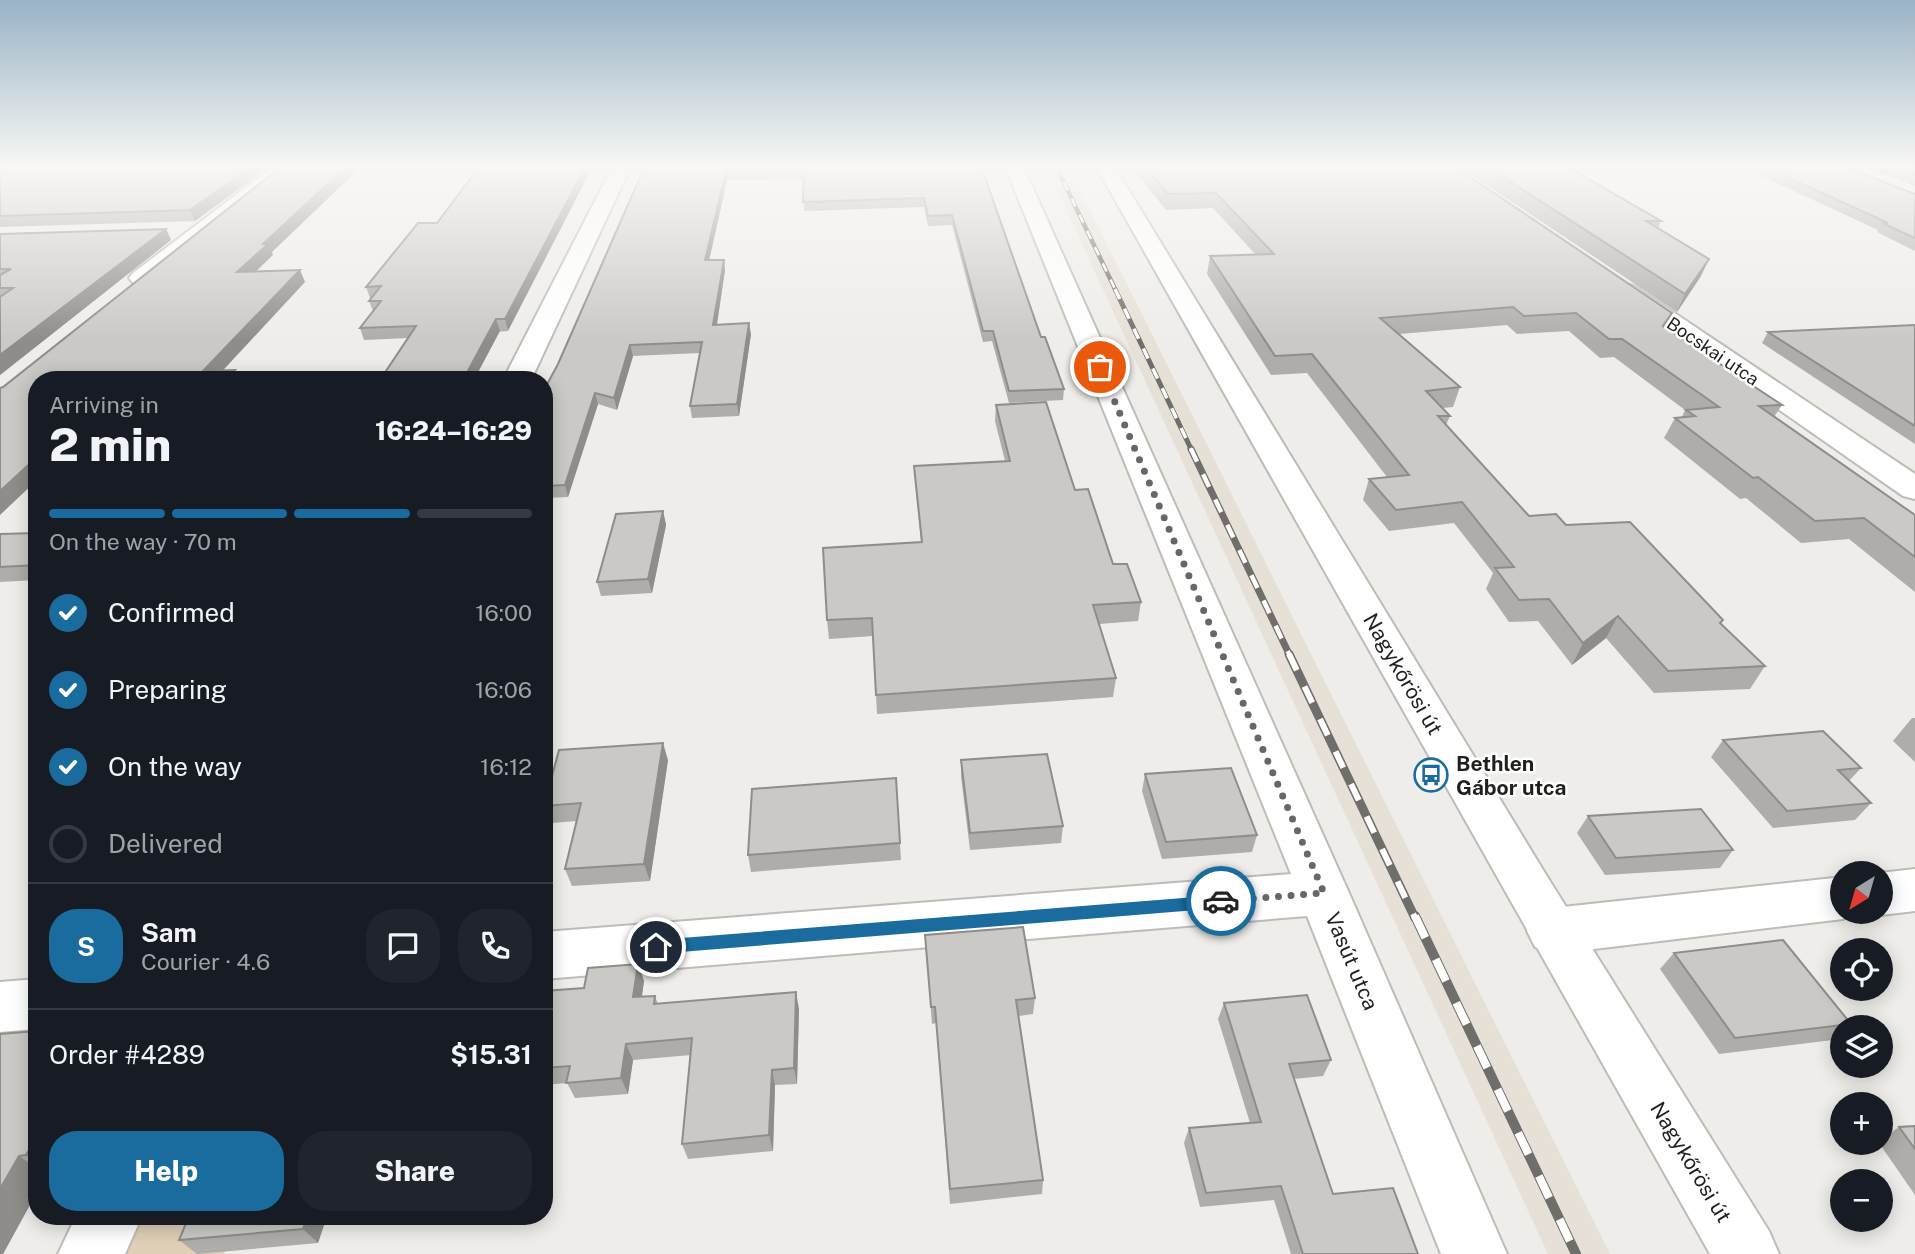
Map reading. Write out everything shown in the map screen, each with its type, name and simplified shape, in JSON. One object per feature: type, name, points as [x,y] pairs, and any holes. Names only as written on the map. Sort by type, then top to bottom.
[{"type":"street","points":[[127,289],[208,225]]},
{"type":"street","points":[[521,371],[593,225]]},
{"type":"street","name":"Vasút utca","points":[[1039,225],[1324,893],[1474,1254]]},
{"type":"street","name":"Nagykőrösi út","points":[[1139,225],[1552,931],[1746,1254]]},
{"type":"street","points":[[161,231],[201,230]]},
{"type":"street","name":"Bocskai utca","points":[[1603,276],[1915,489]]},
{"type":"street","points":[[1894,892],[1915,890]]},
{"type":"street","points":[[553,955],[1324,893]]},
{"type":"street","points":[[1552,931],[1830,899]]},
{"type":"street","points":[[0,1007],[28,1005]]},
{"type":"street","points":[[92,1254],[106,1225]]},
{"type":"shaded area","points":[[1073,225],[1097,225],[1610,1254],[1548,1254]]},
{"type":"shaded area","points":[[106,1225],[235,1225],[224,1254],[92,1254]]},
{"type":"building","points":[[208,225],[284,225],[263,244],[268,244],[237,272],[300,270],[203,371],[28,371],[28,465],[0,491],[0,388]]},
{"type":"building","points":[[417,225],[555,225],[505,319],[496,319],[468,371],[386,371],[416,326],[360,328],[381,301],[369,301],[381,286],[366,287]]},
{"type":"building","points":[[619,225],[713,225],[705,260],[724,260],[713,325],[749,323],[737,404],[690,406],[702,342],[630,345],[614,398],[595,393],[565,485],[553,486],[553,373]]},
{"type":"building","points":[[955,225],[1002,225],[1041,337],[1045,337],[1064,389],[1009,391],[993,331],[983,331]]},
{"type":"building","points":[[1246,225],[1541,225],[1672,313],[1663,326],[1782,405],[1759,406],[1915,515],[1915,557],[1864,518],[1815,521],[1758,477],[1753,478],[1675,418],[1695,416],[1686,410],[1719,407],[1622,339],[1609,339],[1576,313],[1524,316],[1513,307],[1380,318],[1460,387],[1426,391],[1450,416],[1438,416],[1529,516],[1556,514],[1566,525],[1630,522],[1723,620],[1720,623],[1765,666],[1668,671],[1618,616],[1583,643],[1549,599],[1519,600],[1495,568],[1514,567],[1462,502],[1396,510],[1369,479],[1409,475],[1312,354],[1275,356],[1210,256],[1274,254]]},
{"type":"building","points":[[1577,225],[1652,225],[1709,259],[1685,294]]},
{"type":"building","points":[[1885,225],[1915,225],[1915,238]]},
{"type":"building","points":[[166,229],[0,355],[0,297],[13,288],[0,288],[0,275],[11,269],[0,269],[0,234]]},
{"type":"building","points":[[1915,325],[1915,426],[1768,332]]},
{"type":"building","points":[[1046,402],[1075,490],[1088,489],[1113,564],[1127,564],[1141,602],[1093,605],[1116,678],[876,695],[872,618],[827,620],[823,548],[922,542],[914,466],[1010,461],[996,405]]},
{"type":"building","points":[[663,511],[648,579],[597,582],[616,514]]},
{"type":"building","points":[[28,533],[28,565],[0,567],[0,534]]},
{"type":"building","points":[[1823,731],[1861,768],[1838,770],[1871,803],[1787,811],[1723,740]]},
{"type":"building","points":[[663,743],[644,864],[565,869],[581,803],[553,805],[553,772],[559,750]]},
{"type":"building","points":[[1047,754],[1063,826],[970,833],[961,760]]},
{"type":"building","points":[[1231,768],[1257,835],[1166,842],[1145,774]]},
{"type":"building","points":[[896,778],[900,843],[748,855],[752,789]]},
{"type":"building","points":[[1701,809],[1733,850],[1616,858],[1588,816]]},
{"type":"building","points":[[1023,927],[1035,998],[1016,1000],[1043,1180],[950,1189],[935,1007],[931,1007],[925,935]]},
{"type":"building","points":[[1783,940],[1844,1015],[1830,1015],[1830,1027],[1735,1038],[1674,953]]},
{"type":"building","points":[[638,964],[633,997],[655,996],[654,1004],[796,992],[794,1068],[772,1070],[769,1135],[682,1144],[692,1038],[626,1044],[621,1078],[566,1083],[570,1066],[553,1067],[553,990],[584,988],[588,968]]},
{"type":"building","points":[[1307,995],[1331,1060],[1289,1064],[1333,1194],[1393,1188],[1418,1254],[1303,1254],[1281,1186],[1206,1193],[1189,1128],[1261,1122],[1224,1003]]},
{"type":"building","points":[[28,1032],[28,1152],[26,1155],[19,1156],[0,1189],[0,1034]]},
{"type":"building","points":[[1915,1126],[1915,1149],[1899,1127]]},
{"type":"building","points":[[185,1225],[304,1225],[303,1229],[179,1240]]},
{"type":"railway","points":[[1084,225],[1116,291]]},
{"type":"railway","points":[[1115,289],[1192,451]]},
{"type":"railway","points":[[1191,449],[1290,656]]},
{"type":"railway","points":[[1289,654],[1415,918]]},
{"type":"railway","points":[[1415,916],[1576,1254]]},
{"type":"way so far","points":[[1100,367],[1324,893],[1221,901]]},
{"type":"place","name":"Bethlen Gábor utca","points":[[1431,775]]},
{"type":"route","points":[[656,947],[1221,901]]}]
